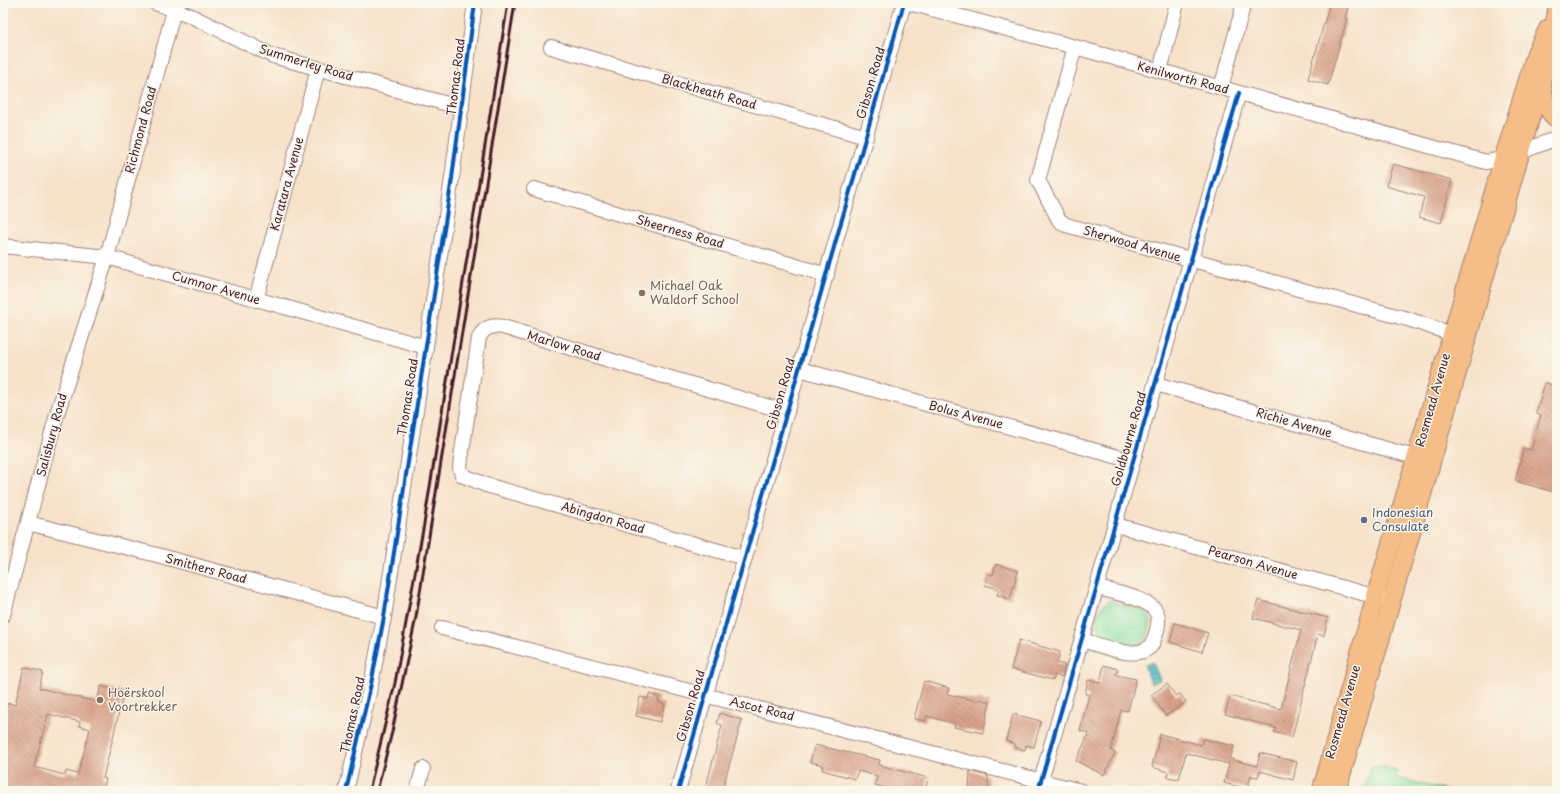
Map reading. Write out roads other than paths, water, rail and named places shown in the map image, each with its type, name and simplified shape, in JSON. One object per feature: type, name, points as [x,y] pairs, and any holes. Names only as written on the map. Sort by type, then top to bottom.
[{"type":"main road","name":"Rosmead Avenue","points":[[1321,791],[1383,599],[1424,459],[1521,153],[1549,55],[1556,10]]},
{"type":"main road","name":"Rosmead Avenue","points":[[1424,459],[1452,334],[1536,52],[1556,10]]},
{"type":"main road","points":[[1542,79],[1546,106],[1551,115],[1557,119]]},
{"type":"main road","name":"Rosmead Avenue","points":[[1338,791],[1383,599]]},
{"type":"street","name":"Summerley Road","points":[[155,3],[176,6],[257,49],[318,69],[462,108]]},
{"type":"street","name":"Thomas Road","points":[[346,791],[371,684],[384,618],[397,522],[426,347],[462,108],[475,3]]},
{"type":"street","name":"Gibson Road","points":[[678,791],[904,3]]},
{"type":"street","name":"Kenilworth Road","points":[[909,3],[954,9],[1075,47],[1486,162],[1504,159],[1557,138]]},
{"type":"street","points":[[1160,71],[1177,3]]},
{"type":"street","points":[[1221,88],[1244,3]]},
{"type":"street","name":"Richmond Road","points":[[106,257],[176,6]]},
{"type":"street","name":"Blackheath Road","points":[[551,47],[866,137]]},
{"type":"street","name":"Sherwood Avenue","points":[[1075,47],[1039,176],[1040,186],[1059,220],[1066,225],[1411,320],[1452,334]]},
{"type":"street","name":"Karatara Avenue","points":[[256,300],[318,69]]},
{"type":"street","name":"Goldbourne Road","points":[[1039,786],[1098,588],[1190,260],[1239,93]]},
{"type":"street","name":"Sheerness Road","points":[[534,189],[827,274]]},
{"type":"street","name":"Cumnor Avenue","points":[[3,246],[106,257],[426,347]]},
{"type":"street","name":"Salisbury Road","points":[[3,615],[8,575],[28,523],[65,388],[106,257]]},
{"type":"street","name":"Marlow Road","points":[[462,475],[460,468],[461,458],[479,338],[482,331],[494,326],[787,412]]},
{"type":"street","name":"Bolus Avenue","points":[[799,369],[1133,462]]},
{"type":"street","name":"Richie Avenue","points":[[1156,384],[1424,459]]},
{"type":"street","name":"Abingdon Road","points":[[462,475],[486,485],[744,558]]},
{"type":"street","name":"Smithers Road","points":[[28,523],[157,555],[384,618]]},
{"type":"street","name":"Pearson Avenue","points":[[1116,524],[1383,599]]},
{"type":"street","points":[[1082,640],[1126,652],[1138,652],[1151,646],[1154,640],[1158,618],[1153,607],[1146,603],[1098,588]]},
{"type":"street","name":"Ascot Road","points":[[442,628],[705,694],[1039,786],[1081,791]]},
{"type":"street","points":[[417,791],[423,769]]},
{"type":"water","points":[[1153,662],[1160,680],[1151,684],[1144,665]]},
{"type":"railway","points":[[369,791],[395,683],[424,524],[508,3]]},
{"type":"railway","points":[[377,791],[392,732],[416,617],[515,3]]},
{"type":"place","name":"Michael Oak Waldorf School","points":[[642,293]]},
{"type":"place","name":"Indonesian Consulate","points":[[1364,520]]},
{"type":"place","name":"Hoërskool Voortrekker","points":[[100,700]]}]
